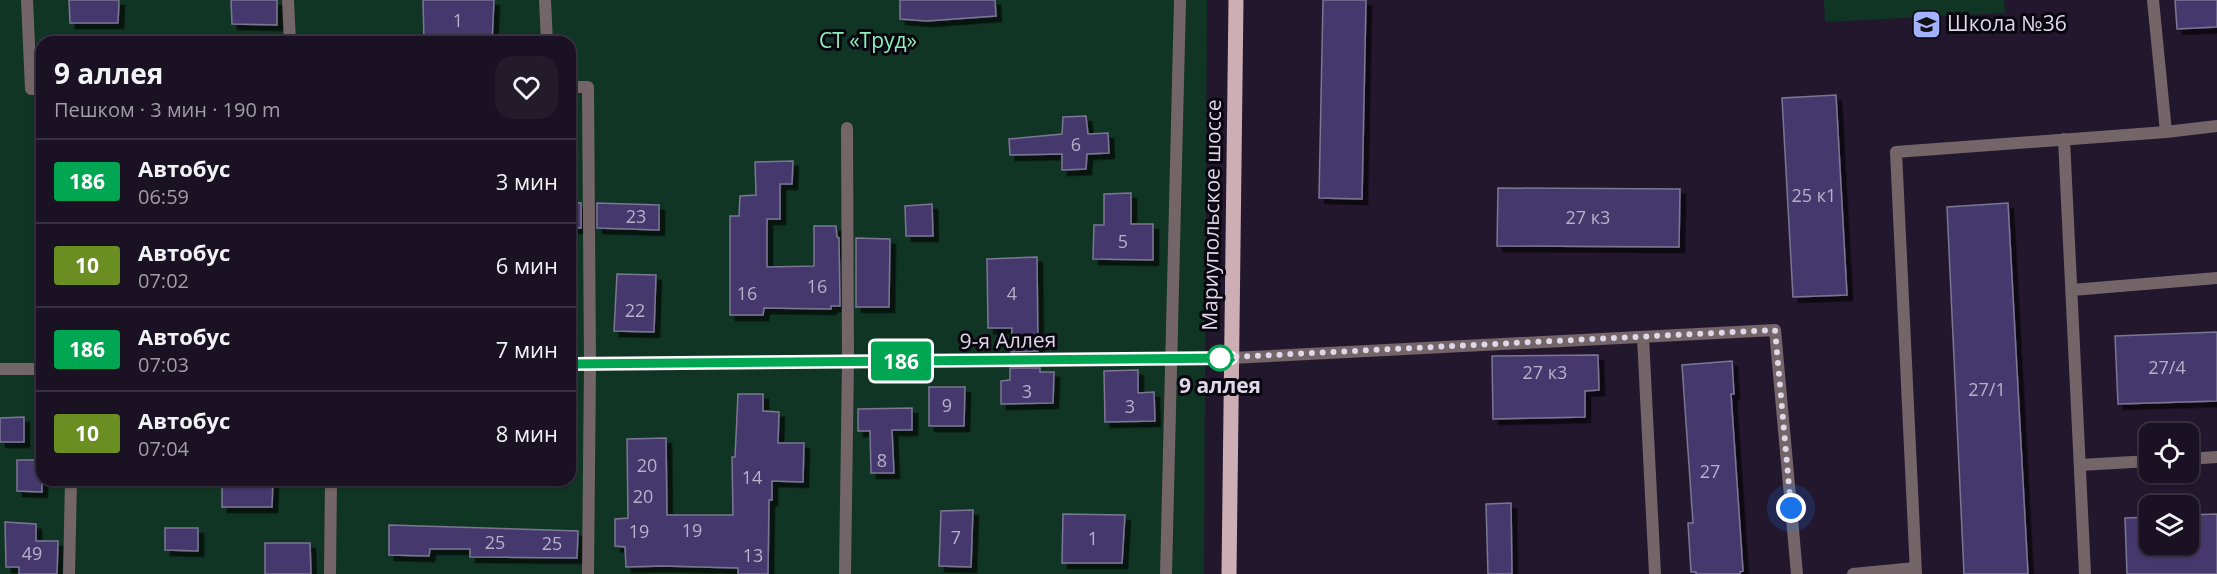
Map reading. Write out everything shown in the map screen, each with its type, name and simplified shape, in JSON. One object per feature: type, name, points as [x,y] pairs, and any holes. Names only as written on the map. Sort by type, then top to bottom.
[{"type":"main road","name":"Мариупольское шоссе","points":[[1229,574],[1236,0]]},
{"type":"lane","points":[[27,0],[36,89]]},
{"type":"lane","points":[[288,0],[290,36]]},
{"type":"lane","points":[[545,0],[548,36]]},
{"type":"lane","points":[[1166,574],[1180,0]]},
{"type":"lane","points":[[2153,0],[2166,132]]},
{"type":"lane","points":[[576,87],[588,87],[590,364],[588,574]]},
{"type":"lane","points":[[1853,574],[1916,571],[1896,152],[2166,132],[2217,126]]},
{"type":"lane","points":[[845,574],[848,362],[846,128]]},
{"type":"lane","points":[[2064,139],[2085,574]]},
{"type":"lane","points":[[2072,290],[2217,278]]},
{"type":"lane","name":"9-я Аллея","points":[[576,364],[1231,358],[1775,330],[1797,574]]},
{"type":"lane","points":[[1643,337],[1655,574]]},
{"type":"lane","points":[[0,369],[36,369]]},
{"type":"lane","points":[[2199,458],[2217,457]]},
{"type":"lane","points":[[2080,465],[2139,462]]},
{"type":"lane","points":[[69,574],[71,486]]},
{"type":"lane","points":[[330,574],[331,486]]},
{"type":"green space","name":"СТ «Труд»","points":[[0,0],[1207,0],[1204,574],[0,574]]},
{"type":"green space","points":[[1824,0],[2004,0],[2005,13],[1825,22]]},
{"type":"building","points":[[69,0],[119,0],[118,23],[70,23]]},
{"type":"building","points":[[231,0],[277,0],[277,25],[232,24]]},
{"type":"building","points":[[423,0],[494,0],[492,36],[424,36]]},
{"type":"building","points":[[900,0],[995,0],[996,16],[927,21],[900,19]]},
{"type":"building","points":[[1323,0],[1366,0],[1362,199],[1319,198]]},
{"type":"building","points":[[2175,0],[2217,0],[2217,27],[2177,29]]},
{"type":"building","points":[[1836,95],[1847,295],[1793,297],[1782,98]]},
{"type":"building","points":[[1086,116],[1088,134],[1108,133],[1109,153],[1087,154],[1086,169],[1062,170],[1062,154],[1010,155],[1009,139],[1062,134],[1063,117]]},
{"type":"building","points":[[793,161],[792,184],[780,184],[780,219],[767,219],[767,267],[814,266],[814,226],[836,226],[839,238],[840,306],[831,306],[831,309],[764,308],[763,315],[730,315],[730,216],[739,216],[740,196],[756,195],[755,162]]},
{"type":"building","points":[[1498,188],[1680,189],[1679,247],[1497,246]]},
{"type":"building","points":[[1131,193],[1131,224],[1153,224],[1153,260],[1093,259],[1094,225],[1104,225],[1104,194]]},
{"type":"building","points":[[576,203],[581,203],[581,228],[576,228]]},
{"type":"building","points":[[597,203],[659,205],[659,230],[597,228]]},
{"type":"building","points":[[2008,203],[2028,574],[1964,574],[1947,207]]},
{"type":"building","points":[[932,204],[933,236],[906,236],[905,206]]},
{"type":"building","points":[[856,238],[890,239],[889,307],[856,307]]},
{"type":"building","points":[[1037,257],[1038,351],[1011,352],[1012,328],[988,328],[987,259]]},
{"type":"building","points":[[617,274],[656,275],[654,332],[614,331]]},
{"type":"building","points":[[2217,332],[2217,401],[2118,404],[2115,336]]},
{"type":"building","points":[[1598,355],[1599,390],[1585,391],[1585,417],[1493,419],[1492,356]]},
{"type":"building","points":[[1732,361],[1734,394],[1731,394],[1743,571],[1740,574],[1696,574],[1696,572],[1691,572],[1688,523],[1693,523],[1682,365]]},
{"type":"building","points":[[1010,368],[1040,368],[1040,372],[1054,372],[1053,403],[1001,404],[1001,381],[1010,380]]},
{"type":"building","points":[[1138,370],[1138,393],[1154,392],[1155,421],[1105,422],[1104,371]]},
{"type":"building","points":[[929,387],[965,387],[964,426],[929,426]]},
{"type":"building","points":[[738,394],[763,394],[763,411],[779,412],[778,443],[804,443],[803,482],[772,481],[772,500],[769,500],[768,574],[738,574],[738,568],[626,567],[625,547],[615,546],[615,519],[628,518],[627,439],[666,438],[667,515],[733,515],[732,457],[735,457]]},
{"type":"building","points":[[912,408],[912,430],[892,430],[894,473],[871,473],[870,431],[858,431],[858,409]]},
{"type":"building","points":[[24,417],[24,442],[0,442],[0,418]]},
{"type":"building","points":[[17,460],[36,460],[36,486],[42,486],[42,492],[17,491]]},
{"type":"building","points":[[222,486],[273,486],[272,507],[222,507]]},
{"type":"building","points":[[1511,503],[1512,574],[1488,574],[1486,504]]},
{"type":"building","points":[[973,510],[971,567],[939,566],[941,511]]},
{"type":"building","points":[[1063,514],[1125,515],[1122,563],[1062,563]]},
{"type":"building","points":[[2217,514],[2217,574],[2127,574],[2125,518],[2139,517],[2139,555],[2199,555],[2199,515]]},
{"type":"building","points":[[5,522],[36,524],[36,541],[58,541],[57,574],[19,574],[19,567],[6,567]]},
{"type":"building","points":[[389,525],[578,531],[577,558],[470,557],[470,549],[430,549],[429,556],[389,555]]},
{"type":"building","points":[[165,528],[198,528],[198,551],[165,550]]},
{"type":"building","points":[[265,543],[310,543],[311,574],[265,574]]},
{"type":"bus line","name":"186","points":[[576,364],[1231,358]]},
{"type":"place","name":"Школа №36","points":[[1926,24]]},
{"type":"place","name":"9 аллея","points":[[1220,358]]},
{"type":"route","points":[[1220,358],[1212,358],[1775,330],[1791,508]]}]
